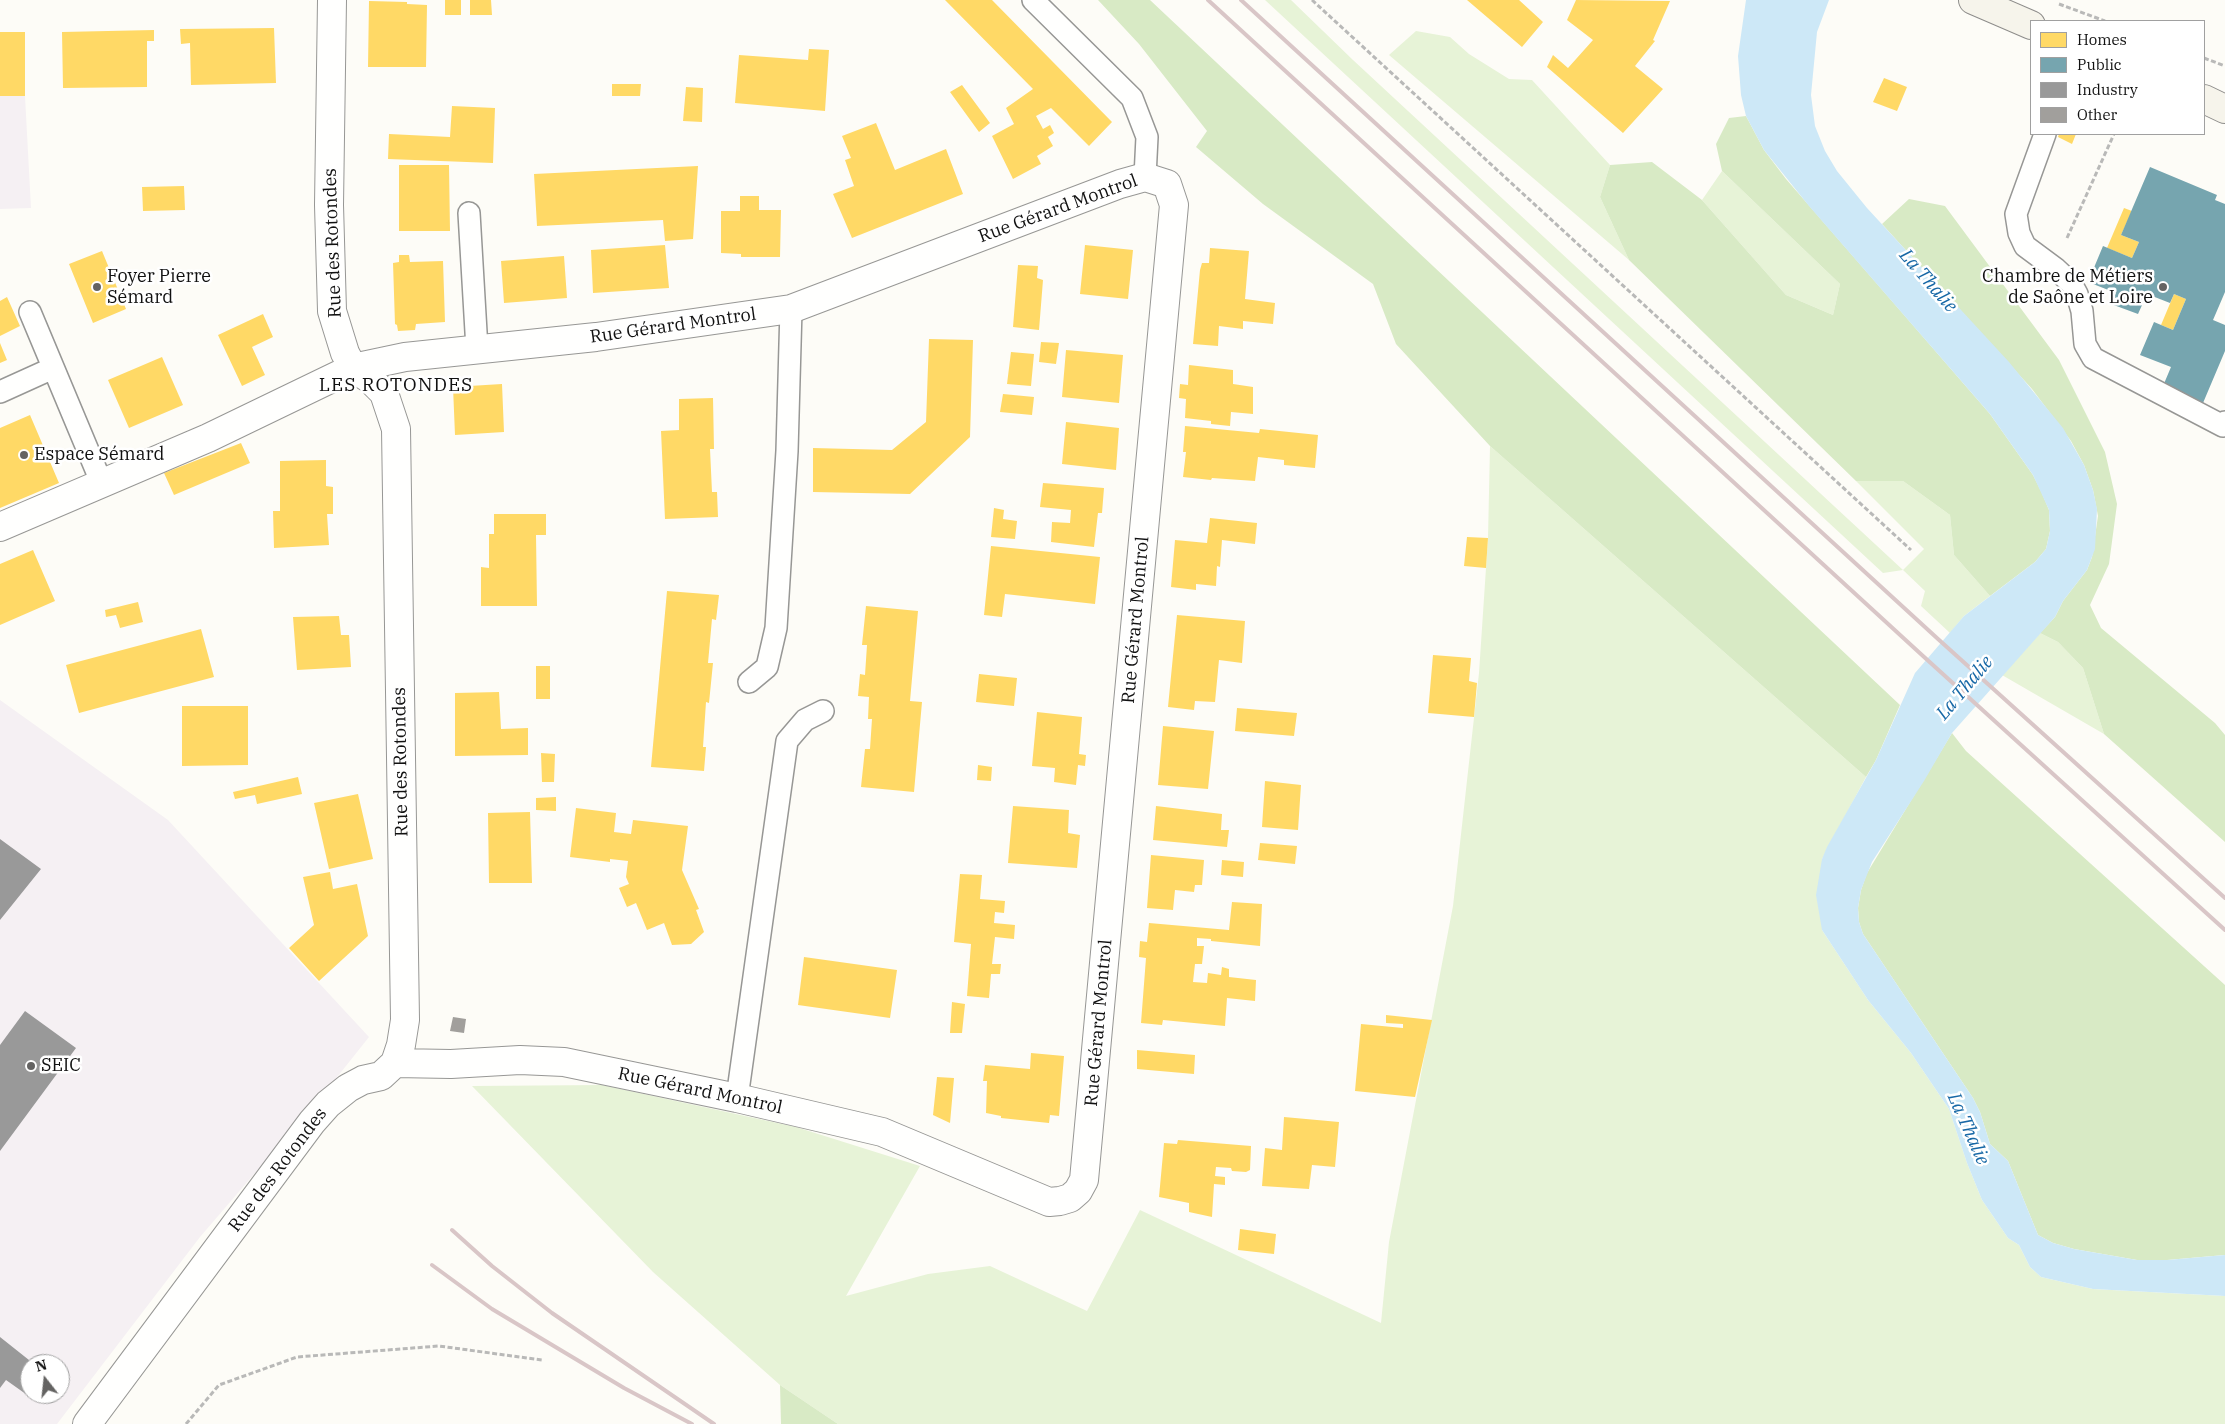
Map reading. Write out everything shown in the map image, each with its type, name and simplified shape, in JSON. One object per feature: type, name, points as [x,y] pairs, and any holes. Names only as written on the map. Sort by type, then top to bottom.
[{"type":"main road","points":[[1973,0],[2030,25]]},
{"type":"main road","points":[[2205,99],[2225,109]]},
{"type":"street","name":"Rue des Rotondes","points":[[87,1424],[318,1116],[328,1104],[348,1088],[363,1080],[381,1076],[395,1063],[401,1046],[405,1020],[396,429],[384,394],[370,379],[352,368],[338,336],[332,311],[329,205],[332,0]]},
{"type":"street","name":"Rue Gérard Montrol","points":[[0,527],[208,438],[352,368],[405,357],[596,338],[791,309],[1120,184],[1145,177],[1167,184],[1174,205],[1084,1180],[1078,1191],[1070,1198],[1049,1202],[882,1132],[737,1098],[564,1062],[520,1060],[452,1064],[395,1063]]},
{"type":"lane","points":[[1033,0],[1132,98],[1147,137],[1145,177]]},
{"type":"lane","points":[[2045,135],[2016,214],[2018,234],[2025,246],[2071,284],[2077,294],[2082,311],[2085,344],[2093,358],[2223,426],[2225,422]]},
{"type":"lane","points":[[468,213],[477,349]]},
{"type":"lane","points":[[749,682],[767,667],[776,628],[787,451],[791,309]]},
{"type":"lane","points":[[30,312],[102,484]]},
{"type":"lane","points":[[0,392],[54,368]]},
{"type":"lane","points":[[737,1098],[788,741],[805,720],[823,711]]},
{"type":"path","points":[[1312,0],[1910,550]]},
{"type":"path","points":[[2056,3],[2102,20]]},
{"type":"path","points":[[2205,58],[2225,66]]},
{"type":"path","points":[[2052,267],[2114,135]]},
{"type":"path","points":[[186,1424],[219,1385],[297,1357],[439,1346],[542,1360]]},
{"type":"shaded area","points":[[0,96],[25,96],[31,208],[0,209]]},
{"type":"shaded area","points":[[0,700],[168,820],[369,1037],[334,1081],[200,1237],[57,1424],[0,1424]]},
{"type":"green space","points":[[1098,0],[1150,0],[1900,705],[1876,760],[1866,777],[1490,446],[1396,344],[1373,284],[1263,204],[1196,147],[1207,131],[1139,44]]},
{"type":"green space","points":[[1265,0],[1291,0],[1353,60],[1903,570],[1883,573]]},
{"type":"green space","points":[[1416,31],[1450,37],[1469,54],[1509,79],[1532,80],[1610,165],[1600,197],[1629,260],[1389,55]]},
{"type":"green space","points":[[1746,116],[1764,150],[1786,179],[1990,414],[2033,475],[2049,510],[2050,531],[2046,549],[2035,562],[1990,596],[1954,555],[1950,515],[1903,481],[1856,481],[1629,260],[1600,197],[1610,165],[1652,162],[1702,200],[1786,295],[1833,315],[1840,284],[1722,171],[1716,144],[1729,118]]},
{"type":"green space","points":[[1722,171],[1840,284],[1833,315],[1786,295],[1702,200]]},
{"type":"green space","points":[[1909,199],[1945,206],[2059,360],[2105,452],[2117,504],[2109,564],[2090,605],[2101,628],[2215,723],[2225,735],[2225,842],[2104,734],[2083,668],[2058,642],[2040,633],[2055,617],[2063,601],[2087,570],[2092,557],[2098,516],[2093,490],[2084,465],[2071,441],[2032,389],[1882,224]]},
{"type":"green space","points":[[1490,446],[1866,777],[1822,859],[1822,930],[1868,1000],[1911,1053],[1949,1109],[1982,1200],[2008,1238],[2019,1245],[2030,1267],[2041,1277],[2093,1289],[2225,1296],[2225,1424],[838,1424],[780,1385],[653,1272],[472,1086],[602,1085],[796,1127],[920,1166],[846,1296],[928,1274],[990,1266],[1087,1311],[1140,1210],[1381,1323],[1389,1242],[1453,906],[1479,673],[1488,538]]},
{"type":"green space","points":[[1856,481],[1903,481],[1950,515],[1954,555],[1990,596],[1964,616],[1950,633],[1921,606],[1925,591],[1903,570],[1924,549]]},
{"type":"green space","points":[[2040,633],[2058,642],[2083,668],[2104,734],[2002,675]]},
{"type":"green space","points":[[1952,733],[1966,751],[2225,985],[2225,1255],[2167,1260],[2137,1260],[2074,1249],[2053,1243],[2038,1235],[2008,1161],[1990,1144],[1980,1112],[1973,1098],[1863,934],[1859,922],[1858,908],[1861,890],[1867,873]]},
{"type":"green space","points":[[780,1385],[838,1424],[781,1424]]},
{"type":"water","name":"La Thalie","points":[[1746,0],[1829,0],[1817,32],[1811,95],[1815,126],[1825,151],[1837,171],[1867,208],[2009,362],[2063,428],[2084,465],[2093,490],[2097,509],[2095,549],[2087,570],[2063,601],[2055,617],[1952,733],[1924,781],[1872,862],[1861,890],[1858,908],[1859,922],[1863,934],[1973,1098],[1980,1112],[1990,1144],[2008,1161],[2038,1235],[2053,1243],[2074,1249],[2137,1260],[2167,1260],[2225,1255],[2225,1296],[2093,1289],[2041,1277],[2030,1267],[2019,1245],[2008,1238],[1982,1200],[1949,1109],[1911,1053],[1868,1000],[1822,930],[1816,895],[1822,859],[1876,760],[1915,673],[1964,616],[2035,562],[2046,549],[2050,531],[2049,510],[2033,475],[1990,414],[1809,206],[1764,150],[1746,116],[1741,95],[1738,56]]},
{"type":"building: Homes","points":[[445,0],[461,0],[461,15],[445,15]]},
{"type":"building: Homes","points":[[470,0],[491,0],[492,15],[470,15]]},
{"type":"building: Homes","points":[[945,0],[992,0],[1112,122],[1089,146],[1051,108],[1036,116],[1043,129],[1050,125],[1054,133],[1048,137],[1053,146],[1037,156],[1041,164],[1013,179],[992,136],[1014,124],[1006,108],[1033,89]]},
{"type":"building: Homes","points":[[1467,0],[1519,0],[1543,22],[1522,47]]},
{"type":"building: Homes","points":[[1576,0],[1670,1],[1653,40],[1655,41],[1635,66],[1663,89],[1623,133],[1547,67],[1553,55],[1568,68],[1593,40],[1567,20]]},
{"type":"building: Homes","points":[[369,1],[407,2],[407,4],[427,5],[426,67],[368,67]]},
{"type":"building: Homes","points":[[274,28],[276,83],[191,85],[190,43],[181,44],[180,29]]},
{"type":"building: Homes","points":[[154,30],[154,41],[147,41],[147,87],[63,88],[62,32]]},
{"type":"building: Homes","points":[[0,32],[25,32],[25,96],[0,96]]},
{"type":"building: Homes","points":[[809,49],[829,50],[825,111],[735,103],[739,55],[808,60]]},
{"type":"building: Homes","points":[[1884,78],[1907,87],[1897,111],[1873,102]]},
{"type":"building: Homes","points":[[612,84],[641,84],[640,96],[612,96]]},
{"type":"building: Homes","points":[[962,85],[990,123],[979,132],[950,92]]},
{"type":"building: Homes","points":[[686,87],[703,88],[702,122],[683,121]]},
{"type":"building: Homes","points":[[452,106],[495,108],[493,163],[388,159],[389,134],[450,137]]},
{"type":"building: Homes","points":[[876,123],[895,170],[946,149],[963,194],[852,238],[833,194],[854,186],[845,160],[851,158],[842,136]]},
{"type":"building: Homes","points":[[2059,135],[2076,135],[2072,144],[2058,137]]},
{"type":"building: Homes","points":[[399,165],[449,165],[450,231],[399,231]]},
{"type":"building: Homes","points":[[698,166],[693,239],[665,241],[663,220],[537,226],[534,174]]},
{"type":"building: Homes","points":[[184,186],[185,210],[143,211],[142,187]]},
{"type":"building: Homes","points":[[740,196],[759,196],[759,210],[781,210],[780,257],[741,257],[741,254],[721,253],[721,211],[740,211]]},
{"type":"building: Homes","points":[[2124,208],[2132,211],[2121,235],[2139,242],[2132,258],[2107,248]]},
{"type":"building: Homes","points":[[665,245],[669,288],[593,293],[591,250]]},
{"type":"building: Homes","points":[[1085,245],[1133,250],[1128,299],[1080,294]]},
{"type":"building: Homes","points":[[1210,248],[1249,251],[1245,299],[1275,303],[1273,324],[1243,321],[1243,329],[1219,326],[1218,346],[1193,344],[1200,270],[1202,263],[1209,263]]},
{"type":"building: Homes","name":"Foyer Pierre Sémard","points":[[102,251],[126,309],[93,323],[69,264]]},
{"type":"building: Homes","points":[[399,255],[409,255],[410,262],[443,261],[445,322],[416,324],[415,330],[398,331],[395,324],[393,263],[399,262]]},
{"type":"building: Homes","points":[[564,256],[567,298],[504,303],[501,261]]},
{"type":"building: Homes","points":[[1018,265],[1038,266],[1037,278],[1043,280],[1039,330],[1013,327]]},
{"type":"building: Homes","points":[[2174,294],[2186,299],[2173,330],[2161,325]]},
{"type":"building: Homes","points":[[7,297],[20,326],[0,336],[0,301]]},
{"type":"building: Homes","points":[[263,314],[273,337],[252,347],[265,375],[242,386],[218,335]]},
{"type":"building: Homes","points":[[929,339],[973,340],[970,437],[910,494],[813,492],[813,448],[892,450],[926,422]]},
{"type":"building: Homes","points":[[1041,342],[1059,343],[1056,364],[1039,362]]},
{"type":"building: Homes","points":[[0,343],[7,360],[0,363]]},
{"type":"building: Homes","points":[[1066,350],[1123,355],[1119,403],[1062,397]]},
{"type":"building: Homes","points":[[1011,352],[1034,354],[1031,386],[1007,384]]},
{"type":"building: Homes","points":[[162,357],[183,405],[129,428],[108,380]]},
{"type":"building: Homes","points":[[1189,365],[1233,370],[1233,384],[1253,387],[1253,414],[1231,412],[1230,426],[1211,424],[1211,421],[1185,418],[1186,399],[1179,398],[1180,384],[1188,385]]},
{"type":"building: Homes","points":[[502,384],[504,432],[455,435],[453,387]]},
{"type":"building: Homes","points":[[1003,394],[1034,397],[1032,415],[1000,412]]},
{"type":"building: Homes","points":[[713,398],[714,449],[710,449],[712,492],[717,492],[718,517],[665,519],[661,431],[679,430],[679,399]]},
{"type":"building: Homes","name":"Espace Sémard","points":[[30,415],[59,483],[0,508],[0,428]]},
{"type":"building: Homes","points":[[1066,422],[1119,428],[1116,470],[1062,464]]},
{"type":"building: Homes","points":[[1185,426],[1259,433],[1260,429],[1318,435],[1315,468],[1284,465],[1284,460],[1258,457],[1255,481],[1183,477],[1186,452],[1183,452]]},
{"type":"building: Homes","points":[[241,443],[250,463],[174,495],[164,473]]},
{"type":"building: Homes","points":[[326,460],[326,486],[333,487],[333,514],[327,514],[329,545],[274,548],[273,511],[280,511],[280,461]]},
{"type":"building: Homes","points":[[1043,483],[1104,488],[1102,513],[1098,513],[1094,547],[1051,542],[1052,522],[1070,523],[1071,510],[1040,507]]},
{"type":"building: Homes","points":[[994,508],[1004,510],[1003,519],[1017,521],[1015,539],[991,537]]},
{"type":"building: Homes","points":[[494,514],[546,514],[546,535],[536,535],[537,606],[481,606],[481,567],[489,568],[489,534],[494,534]]},
{"type":"building: Homes","points":[[1210,518],[1257,523],[1255,544],[1222,540],[1220,567],[1217,566],[1216,586],[1196,584],[1196,590],[1171,587],[1175,540],[1207,543]]},
{"type":"building: Homes","points":[[1467,537],[1488,538],[1486,568],[1464,566]]},
{"type":"building: Homes","points":[[991,546],[1100,557],[1095,604],[1005,594],[1002,617],[984,615]]},
{"type":"building: Homes","points":[[33,550],[55,601],[0,625],[0,564]]},
{"type":"building: Homes","points":[[667,591],[719,595],[716,620],[712,619],[708,663],[713,663],[709,703],[706,702],[703,747],[706,747],[704,771],[651,767]]},
{"type":"building: Homes","points":[[138,602],[143,622],[120,628],[116,615],[106,617],[105,610]]},
{"type":"building: Homes","points":[[866,606],[918,611],[910,701],[922,702],[914,792],[861,787],[865,749],[870,749],[872,719],[868,719],[869,697],[858,696],[860,674],[865,675],[867,645],[862,645]]},
{"type":"building: Homes","points":[[1177,615],[1245,621],[1242,663],[1219,660],[1215,702],[1195,701],[1194,710],[1168,707]]},
{"type":"building: Homes","points":[[339,616],[341,635],[349,635],[351,667],[297,670],[293,617]]},
{"type":"building: Homes","points":[[201,629],[214,677],[79,713],[66,665]]},
{"type":"building: Homes","points":[[1433,655],[1471,658],[1469,681],[1477,683],[1474,717],[1428,713]]},
{"type":"building: Homes","points":[[536,666],[550,666],[550,699],[536,699]]},
{"type":"building: Homes","points":[[979,674],[1017,678],[1014,706],[976,702]]},
{"type":"building: Homes","points":[[499,692],[501,729],[528,728],[528,755],[455,756],[455,693]]},
{"type":"building: Homes","points":[[182,706],[248,706],[248,765],[182,766]]},
{"type":"building: Homes","points":[[1237,708],[1297,713],[1294,736],[1235,731]]},
{"type":"building: Homes","points":[[1037,712],[1082,717],[1079,754],[1086,755],[1085,766],[1078,765],[1076,785],[1054,782],[1055,768],[1032,766]]},
{"type":"building: Homes","points":[[1163,726],[1214,731],[1208,789],[1158,785]]},
{"type":"building: Homes","points":[[541,753],[555,754],[554,782],[542,782]]},
{"type":"building: Homes","points":[[978,765],[992,767],[991,781],[977,780]]},
{"type":"building: Homes","points":[[298,777],[302,794],[257,804],[255,795],[235,799],[233,792]]},
{"type":"building: Homes","points":[[1265,781],[1301,785],[1298,830],[1262,827]]},
{"type":"building: Homes","points":[[358,794],[373,859],[329,869],[314,803]]},
{"type":"building: Homes","points":[[556,797],[556,811],[536,810],[536,798]]},
{"type":"building: Homes","points":[[1013,806],[1069,810],[1068,833],[1080,835],[1077,868],[1008,863]]},
{"type":"building: Homes","points":[[1156,806],[1222,814],[1221,830],[1229,830],[1227,847],[1153,840]]},
{"type":"building: Homes","points":[[576,808],[616,813],[614,832],[631,834],[633,820],[688,826],[682,870],[699,909],[696,910],[704,932],[691,944],[672,945],[664,923],[647,930],[636,903],[627,907],[619,888],[629,884],[626,877],[628,861],[610,859],[610,862],[570,857]]},
{"type":"building: Homes","points":[[530,812],[532,883],[489,883],[488,813]]},
{"type":"building: Homes","points":[[1260,843],[1297,846],[1295,864],[1258,860]]},
{"type":"building: Homes","points":[[1151,855],[1204,860],[1202,885],[1195,885],[1194,892],[1175,890],[1173,910],[1147,908]]},
{"type":"building: Homes","points":[[1222,860],[1244,862],[1243,877],[1221,875]]},
{"type":"building: Homes","points":[[330,872],[333,889],[357,884],[368,936],[319,981],[289,948],[314,925],[303,877]]},
{"type":"building: Homes","points":[[960,874],[982,875],[980,899],[1005,901],[1004,913],[995,912],[994,923],[1015,925],[1014,939],[995,937],[992,964],[1001,964],[1000,974],[991,974],[989,998],[967,996],[971,944],[954,942]]},
{"type":"building: Homes","points":[[1232,902],[1262,904],[1260,946],[1197,938],[1197,946],[1204,946],[1202,964],[1195,964],[1193,982],[1207,983],[1208,973],[1221,975],[1222,967],[1229,969],[1229,977],[1256,980],[1255,1001],[1227,998],[1225,1026],[1163,1020],[1162,1025],[1141,1023],[1146,958],[1139,957],[1140,941],[1147,942],[1149,923],[1229,930]]},
{"type":"building: Homes","points":[[804,957],[897,970],[890,1018],[798,1005]]},
{"type":"building: Homes","points":[[952,1002],[965,1004],[962,1033],[950,1033]]},
{"type":"building: Homes","points":[[1386,1015],[1432,1020],[1415,1097],[1355,1091],[1361,1024],[1403,1028],[1403,1024],[1386,1023]]},
{"type":"building: Homes","points":[[1137,1050],[1195,1055],[1194,1074],[1137,1069]]},
{"type":"building: Homes","points":[[1031,1053],[1064,1056],[1059,1116],[1050,1115],[1049,1123],[1001,1118],[1001,1116],[986,1113],[987,1081],[983,1081],[985,1065],[1030,1069]]},
{"type":"building: Homes","points":[[937,1077],[954,1078],[950,1123],[933,1115]]},
{"type":"building: Homes","points":[[1284,1117],[1339,1122],[1335,1167],[1312,1165],[1309,1189],[1262,1186],[1265,1148],[1282,1150]]},
{"type":"building: Homes","points":[[1178,1140],[1251,1146],[1250,1170],[1246,1172],[1232,1171],[1231,1168],[1216,1167],[1215,1176],[1225,1177],[1225,1185],[1214,1184],[1212,1217],[1189,1212],[1189,1203],[1159,1197],[1164,1143],[1177,1144]]},
{"type":"building: Homes","points":[[1240,1229],[1276,1234],[1274,1254],[1238,1250]]},
{"type":"building: Public","name":"Chambre de Métiers de Saône et Loire","points":[[2150,167],[2217,195],[2215,200],[2225,204],[2225,292],[2213,320],[2225,325],[2225,351],[2203,403],[2163,386],[2171,367],[2140,355],[2154,322],[2173,330],[2186,299],[2174,294],[2170,303],[2147,294],[2138,314],[2111,304],[2116,293],[2088,282],[2103,246],[2132,258],[2139,242],[2121,235]]},
{"type":"building: Industry","points":[[0,839],[41,869],[0,920]]},
{"type":"building: Industry","name":"SEIC","points":[[25,1011],[76,1048],[0,1151],[0,1045]]},
{"type":"building: Industry","points":[[0,1337],[21,1354],[20,1390],[6,1380],[0,1388]]},
{"type":"building: Other","points":[[453,1017],[466,1019],[464,1033],[450,1031]]},
{"type":"railway","points":[[1208,0],[1923,656],[2225,930]]},
{"type":"railway","points":[[1241,0],[1938,639],[2225,898]]},
{"type":"railway","points":[[452,1230],[492,1266],[552,1313],[714,1424]]},
{"type":"railway","points":[[432,1265],[492,1309],[624,1388],[692,1424]]},
{"type":"place","name":"Foyer Pierre Sémard","points":[[97,287]]},
{"type":"place","name":"Chambre de Métiers de Saône et Loire","points":[[2163,287]]},
{"type":"place","name":"Espace Sémard","points":[[24,455]]},
{"type":"place","name":"SEIC","points":[[31,1066]]},
{"type":"district","name":"LES ROTONDES","points":[[396,386]]}]
